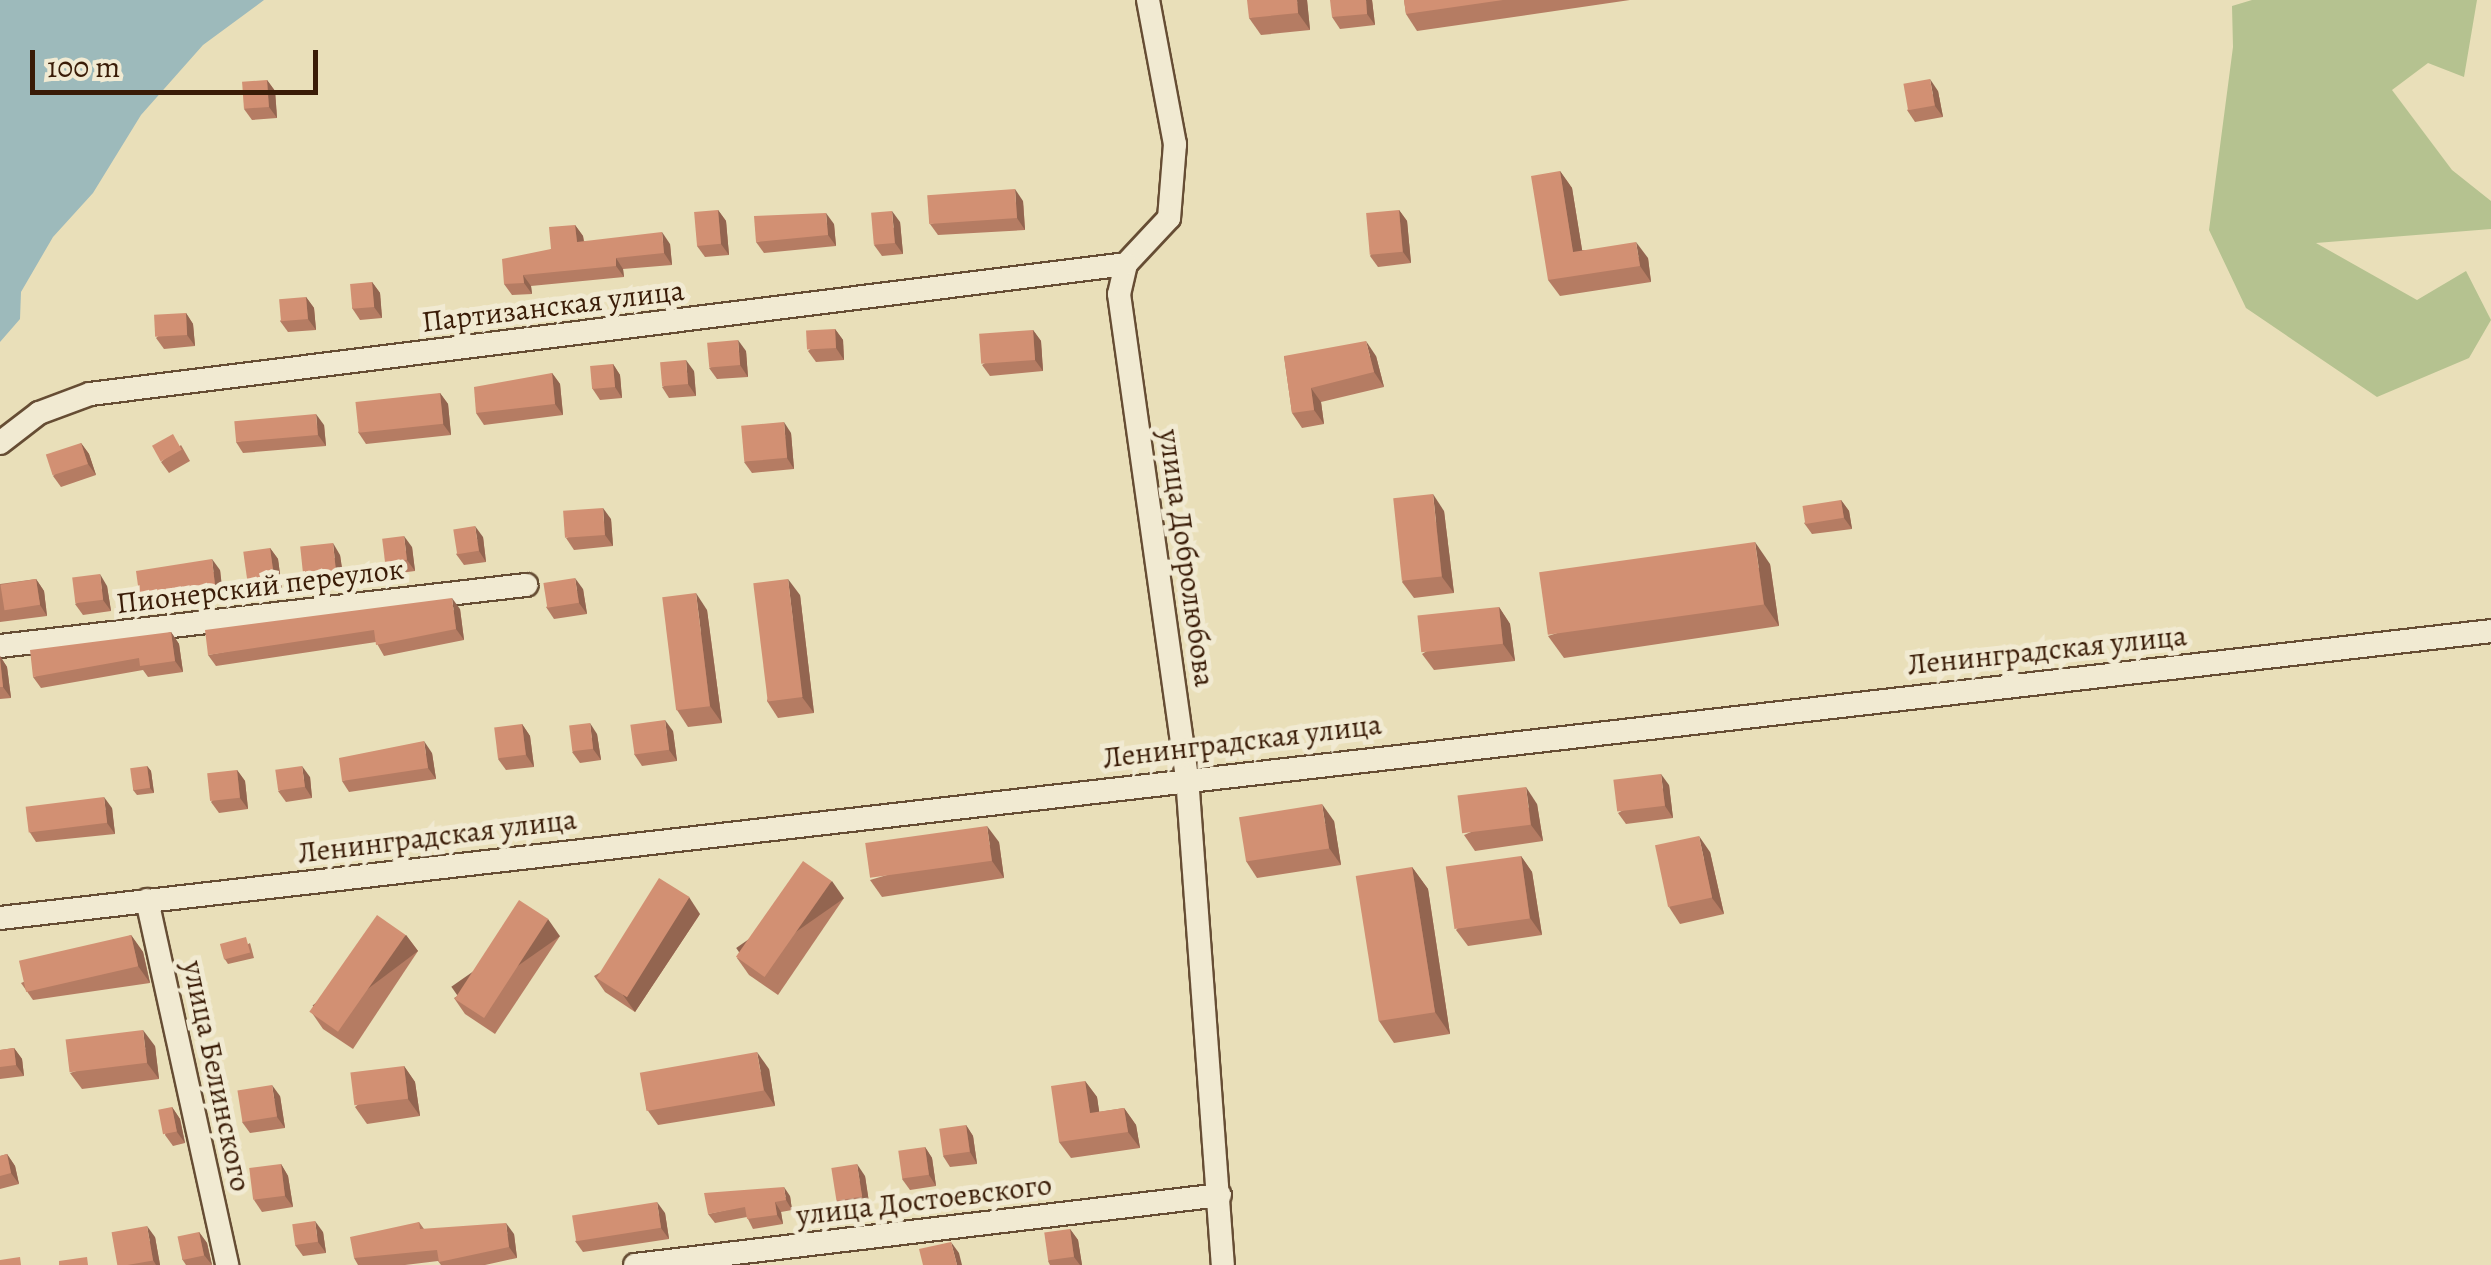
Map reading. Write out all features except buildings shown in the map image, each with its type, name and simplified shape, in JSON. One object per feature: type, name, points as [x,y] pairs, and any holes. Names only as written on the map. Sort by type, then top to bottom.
[{"type":"street","points":[[1126,264],[1169,218],[1171,201],[1175,144],[1148,0]]},
{"type":"street","name":"Партизанская улица","points":[[0,443],[39,413],[90,394],[1126,264]]},
{"type":"street","name":"улица Добролюбова","points":[[1126,264],[1119,294],[1187,777],[1223,1265]]},
{"type":"street","name":"Пионерский переулок","points":[[0,646],[526,585]]},
{"type":"street","name":"Ленинградская улица","points":[[0,918],[1187,777],[2491,631]]},
{"type":"street","name":"улица Белинского","points":[[147,900],[228,1265]]},
{"type":"street","name":"улица Достоевского","points":[[635,1265],[1220,1195]]},
{"type":"green space","points":[[2252,0],[2477,0],[2464,77],[2428,63],[2392,90],[2452,170],[2491,201],[2491,229],[2316,243],[2417,300],[2466,271],[2491,320],[2469,358],[2377,397],[2246,308],[2209,230],[2233,47],[2232,6]]},
{"type":"water","points":[[0,0],[264,0],[203,45],[141,115],[93,193],[53,237],[21,292],[20,319],[0,342]]}]
